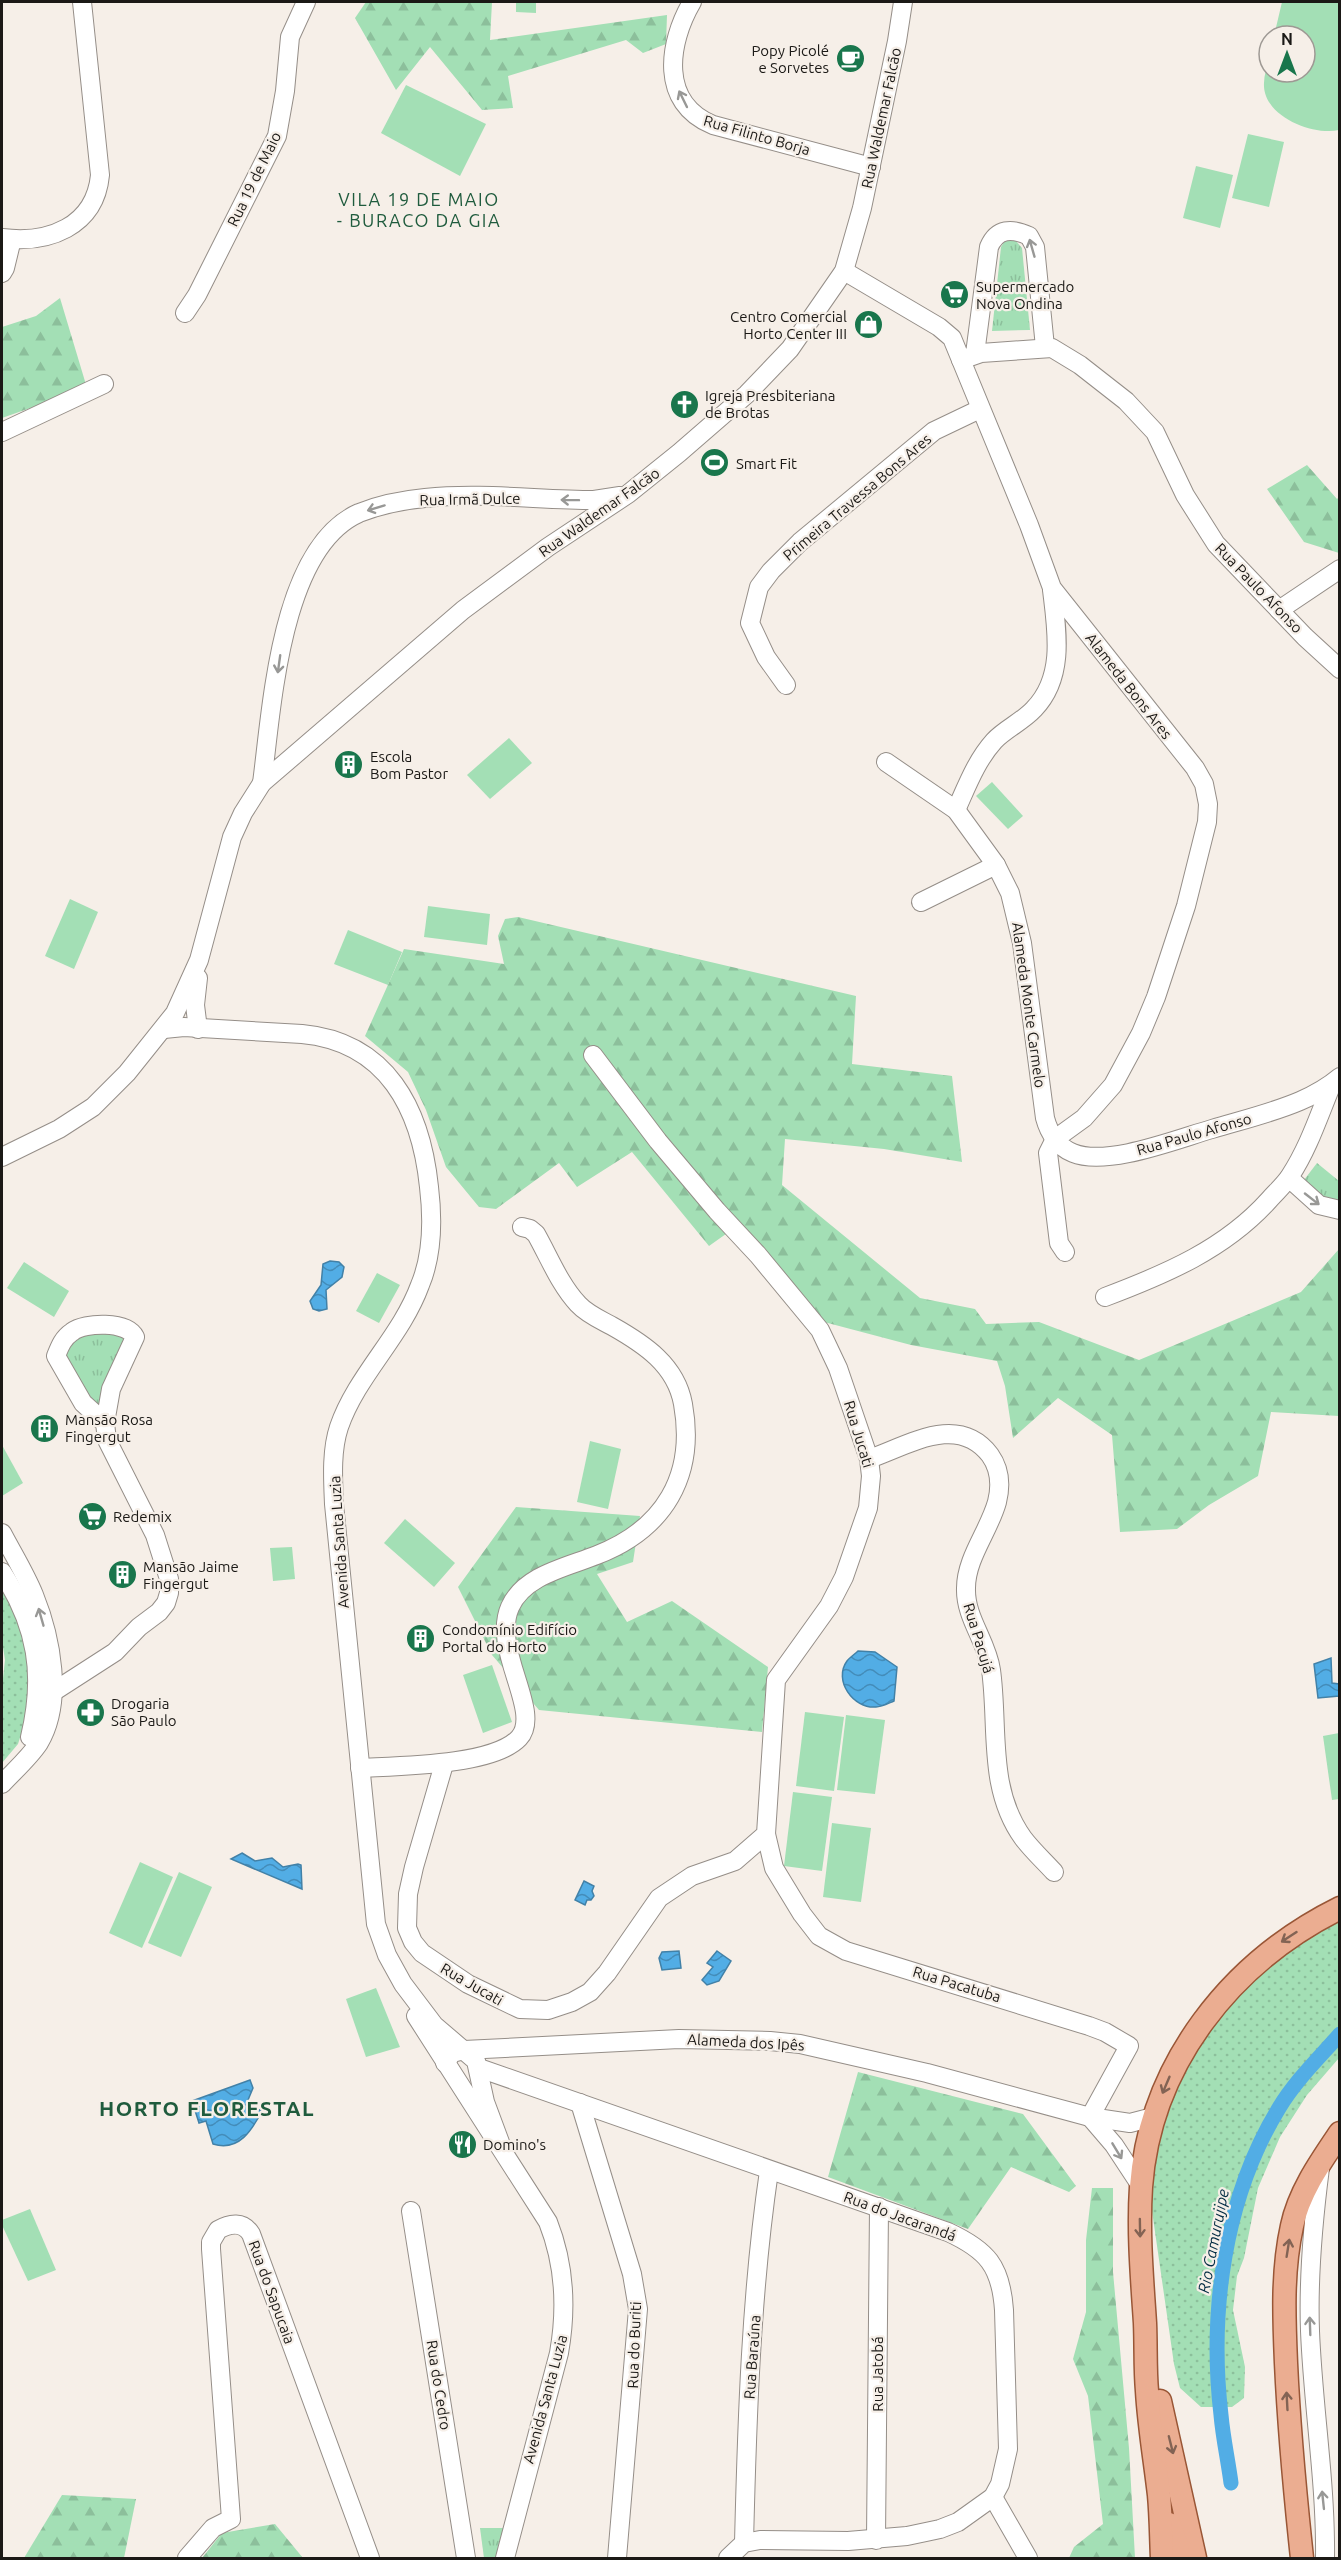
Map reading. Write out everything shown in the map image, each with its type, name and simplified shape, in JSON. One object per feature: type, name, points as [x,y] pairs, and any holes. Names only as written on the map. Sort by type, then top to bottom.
[{"type":"main road","points":[[1162,2559],[1159,2497],[1147,2391],[1139,2224],[1141,2186],[1153,2117],[1167,2081],[1184,2049],[1204,2019],[1227,1991],[1281,1943],[1340,1908]]},
{"type":"main road","points":[[1302,2559],[1290,2454],[1285,2349],[1286,2263],[1292,2225],[1301,2198],[1340,2133]]},
{"type":"main road","points":[[1146,2347],[1176,2465],[1195,2559]]},
{"type":"main road","points":[[1286,2559],[1290,2454]]},
{"type":"main road","points":[[1159,2497],[1177,2545],[1178,2559]]},
{"type":"street","points":[[2,273],[5,268],[7,238],[56,233],[77,223],[91,205],[99,187],[97,141],[82,2]]},
{"type":"street","name":"Rua 19 de Maio","points":[[185,314],[273,147],[281,117],[290,37],[306,2]]},
{"type":"street","name":"Rua Filinto Borja","points":[[692,2],[675,36],[673,64],[682,100],[695,117],[713,125],[871,167]]},
{"type":"street","name":"Rua Waldemar Falcão","points":[[2,1157],[77,1119],[110,1091],[164,1029],[183,1000],[199,960],[232,837],[243,813],[262,783],[464,610],[548,547],[628,494],[747,394],[790,349],[844,271],[871,167],[903,2]]},
{"type":"street","points":[[1009,230],[1029,237],[1035,247],[1046,347],[968,357],[989,247],[993,237],[1000,232],[1009,230]]},
{"type":"street","name":"Alameda Bons Ares","points":[[844,271],[949,334],[968,357],[980,409],[1029,525],[1052,588],[1195,768],[1204,784],[1208,804],[1203,844],[1167,968],[1142,1033],[1113,1085],[1084,1118],[1055,1139]]},
{"type":"street","name":"Rua Paulo Afonso","points":[[1046,347],[1059,351],[1080,365],[1141,414],[1155,432],[1185,495],[1216,544],[1339,668]]},
{"type":"street","points":[[2,432],[104,384]]},
{"type":"street","name":"Primeira Travessa Bons Ares","points":[[786,685],[756,640],[750,623],[759,587],[771,571],[808,535],[934,431],[980,409]]},
{"type":"street","name":"Rua Irmã Dulce","points":[[262,783],[283,638],[295,598],[309,565],[327,538],[342,524],[358,514],[382,506],[426,498],[594,500],[628,494]]},
{"type":"street","points":[[1279,610],[1340,569]]},
{"type":"street","points":[[956,810],[983,755],[996,739],[1034,710],[1052,681],[1057,645],[1052,588]]},
{"type":"street","name":"Alameda Monte Carmelo","points":[[886,762],[956,810],[996,865],[1010,893],[1022,943],[1045,1118],[1055,1139]]},
{"type":"street","points":[[921,902],[996,865]]},
{"type":"street","name":"Rua Waldemar Falcão","points":[[142,1055],[164,1038],[198,1029],[195,1005],[199,960]]},
{"type":"street","points":[[164,1029],[184,1027],[198,1029]]},
{"type":"street","name":"Avenida Santa Luzia","points":[[198,1029],[310,1035],[349,1046],[382,1069],[397,1087],[417,1126],[423,1150],[431,1203],[428,1260],[411,1307],[356,1389],[338,1429],[334,1452],[334,1504],[376,1924],[387,1955],[403,1984],[415,2014],[445,2063],[501,2145],[548,2222],[562,2268],[565,2324],[560,2353],[505,2559]]},
{"type":"street","name":"Rua Jucati","points":[[593,1055],[658,1141],[820,1330],[838,1368],[869,1459],[871,1476],[867,1508],[844,1577],[829,1606],[776,1680],[766,1834],[735,1862]]},
{"type":"street","name":"Rua Paulo Afonso","points":[[1055,1139],[1073,1154],[1108,1156],[1135,1152],[1274,1111],[1314,1095],[1336,1081]]},
{"type":"street","name":"Rua Paulo Afonso","points":[[1105,1297],[1169,1271],[1219,1244],[1257,1213],[1289,1178],[1306,1149],[1336,1081]]},
{"type":"street","points":[[1055,1139],[1048,1153],[1059,1243],[1065,1252]]},
{"type":"street","points":[[1289,1178],[1319,1205],[1340,1210]]},
{"type":"street","points":[[360,1768],[444,1764],[494,1752],[518,1739],[525,1728],[526,1713],[506,1643],[509,1608],[518,1594],[532,1582],[553,1571],[619,1546],[635,1536],[667,1503],[676,1488],[685,1448],[682,1402],[666,1367],[654,1352],[579,1306],[536,1234],[530,1228],[522,1227]]},
{"type":"street","points":[[45,1683],[95,1666],[159,1612],[166,1603],[169,1593],[169,1579],[156,1535],[107,1440],[105,1423],[111,1389],[135,1337],[130,1331],[91,1324],[73,1331],[62,1341],[56,1356],[83,1402],[105,1423]]},
{"type":"street","name":"Rua Pacujá","points":[[869,1459],[932,1437],[946,1433],[959,1433],[971,1438],[995,1462],[999,1476],[997,1503],[969,1570],[966,1601],[991,1669],[995,1750],[1002,1791],[1010,1816],[1023,1838],[1054,1872]]},
{"type":"street","points":[[2,1533],[34,1595],[47,1637],[45,1683],[23,1762],[2,1784]]},
{"type":"street","points":[[2,1572],[28,1622],[45,1683]]},
{"type":"street","name":"Rua Jucati","points":[[444,1764],[414,1867],[408,1894],[407,1928],[422,1953],[468,1984],[520,2009],[548,2010],[572,2002],[590,1992],[607,1973],[659,1898],[692,1876],[735,1862],[750,1862],[774,1868]]},
{"type":"street","name":"Rua Pacatuba","points":[[766,1834],[774,1868],[811,1926],[830,1943],[846,1951],[1089,2026],[1129,2046],[1090,2117]]},
{"type":"street","name":"Avenida Santa Luzia","points":[[403,1984],[434,2025],[473,2056],[501,2145]]},
{"type":"street","name":"Alameda dos Ipês","points":[[464,2050],[680,2039],[770,2041],[800,2044],[927,2073],[1090,2117],[1130,2123],[1153,2117]]},
{"type":"street","points":[[445,2063],[452,2053],[464,2050]]},
{"type":"street","points":[[463,2090],[471,2089],[480,2075]]},
{"type":"street","name":"Rua do Jacarandá","points":[[480,2075],[580,2103],[769,2171],[879,2207],[969,2242],[987,2257],[998,2272],[1003,2289],[1005,2310],[1008,2449],[1000,2484],[993,2497]]},
{"type":"street","name":"Rua do Buriti","points":[[580,2103],[632,2274],[638,2309],[617,2559]]},
{"type":"street","points":[[1090,2117],[1114,2145],[1141,2186]]},
{"type":"street","points":[[1322,2160],[1314,2210],[1310,2299],[1317,2434],[1325,2519],[1325,2559]]},
{"type":"street","name":"Rua Baraúna","points":[[744,2543],[749,2400],[764,2206],[769,2171]]},
{"type":"street","name":"Rua Jatobá","points":[[876,2540],[879,2207]]},
{"type":"street","name":"Rua do Cedro","points":[[411,2211],[466,2559]]},
{"type":"street","name":"Rua do Sapucaia","points":[[187,2559],[213,2528],[231,2519],[210,2249],[218,2230],[223,2226],[237,2224],[244,2226],[252,2234],[370,2559]]},
{"type":"street","points":[[728,2559],[744,2543],[778,2538],[876,2540],[940,2529],[958,2522],[993,2497],[1028,2559]]},
{"type":"green space","points":[[366,2],[492,2],[490,40],[667,15],[666,44],[643,53],[626,40],[508,76],[513,108],[482,110],[430,47],[396,90],[355,18]]},
{"type":"green space","points":[[516,2],[536,2],[536,13],[516,12]]},
{"type":"green space","points":[[1282,2],[1339,2],[1339,130],[1316,130],[1303,126],[1280,114],[1271,105],[1266,95],[1265,84],[1317,84],[1317,24],[1277,24]]},
{"type":"green space","points":[[406,85],[486,124],[460,176],[381,133]]},
{"type":"green space","points":[[1248,134],[1284,142],[1269,207],[1232,198]]},
{"type":"green space","points":[[1196,166],[1233,175],[1220,228],[1183,218]]},
{"type":"green space","points":[[1016,241],[1022,248],[1030,330],[992,331],[1001,247],[1004,242]]},
{"type":"green space","points":[[60,298],[87,388],[2,418],[2,327],[36,316]]},
{"type":"green space","points":[[1307,465],[1337,499],[1339,497],[1339,553],[1304,542],[1267,489]]},
{"type":"green space","points":[[509,738],[532,763],[490,799],[467,775]]},
{"type":"green space","points":[[992,782],[1023,816],[1008,829],[976,796]]},
{"type":"green space","points":[[70,899],[98,912],[74,969],[45,956]]},
{"type":"green space","points":[[428,906],[490,914],[487,945],[424,937]]},
{"type":"green space","points":[[518,917],[856,996],[852,1064],[952,1076],[962,1162],[884,1149],[785,1139],[782,1185],[920,1298],[975,1309],[986,1324],[1039,1322],[1139,1360],[1301,1292],[1339,1249],[1339,1416],[1271,1412],[1258,1476],[1209,1505],[1177,1529],[1120,1532],[1112,1435],[1058,1398],[1013,1438],[1005,1386],[997,1361],[911,1345],[824,1322],[740,1224],[709,1246],[632,1152],[577,1187],[559,1163],[496,1209],[479,1207],[446,1167],[426,1110],[408,1072],[365,1036],[404,949],[504,964],[498,936],[505,919]]},
{"type":"green space","points":[[348,930],[402,952],[388,985],[334,964]]},
{"type":"green space","points":[[1317,1163],[1339,1181],[1339,1204],[1324,1199],[1304,1180]]},
{"type":"green space","points":[[24,1262],[69,1291],[54,1317],[7,1288]]},
{"type":"green space","points":[[377,1273],[400,1285],[379,1323],[356,1311]]},
{"type":"green space","points":[[103,1331],[130,1338],[101,1409],[71,1375],[60,1357],[78,1334]]},
{"type":"green space","points":[[590,1441],[621,1449],[608,1509],[577,1502]]},
{"type":"green space","points":[[2,1445],[23,1483],[2,1496]]},
{"type":"green space","points":[[516,1507],[640,1516],[633,1562],[597,1574],[627,1622],[672,1601],[768,1667],[762,1732],[539,1710],[492,1655],[458,1587]]},
{"type":"green space","points":[[405,1519],[455,1563],[434,1587],[384,1543]]},
{"type":"green space","points":[[292,1547],[295,1579],[273,1581],[270,1548]]},
{"type":"green space","points":[[2,1588],[30,1642],[32,1700],[18,1744],[2,1763],[2,1687],[5,1660],[2,1641]]},
{"type":"green space","points":[[492,1665],[512,1722],[483,1733],[463,1675]]},
{"type":"green space","points":[[805,1712],[844,1717],[834,1791],[796,1786]]},
{"type":"green space","points":[[846,1715],[885,1720],[875,1794],[837,1790]]},
{"type":"green space","points":[[1339,1733],[1339,1799],[1332,1800],[1323,1736]]},
{"type":"green space","points":[[793,1792],[832,1797],[822,1871],[784,1866]]},
{"type":"green space","points":[[832,1823],[871,1828],[861,1902],[823,1897]]},
{"type":"green space","points":[[140,1862],[173,1877],[142,1948],[109,1933]]},
{"type":"green space","points":[[179,1872],[212,1887],[181,1957],[148,1943]]},
{"type":"green space","points":[[1339,1909],[1339,2058],[1307,2095],[1280,2137],[1258,2188],[1244,2258],[1237,2276],[1233,2310],[1245,2367],[1244,2398],[1232,2407],[1201,2407],[1180,2388],[1174,2364],[1151,2204],[1160,2111],[1186,2053],[1262,1956]]},
{"type":"green space","points":[[376,1988],[400,2047],[366,2057],[346,1999]]},
{"type":"green space","points":[[858,2072],[1023,2114],[1076,2186],[1069,2192],[1011,2167],[968,2229],[828,2177]]},
{"type":"green space","points":[[1092,2188],[1113,2188],[1113,2272],[1129,2448],[1135,2558],[1069,2558],[1074,2547],[1103,2524],[1088,2396],[1073,2359],[1086,2312],[1086,2240]]},
{"type":"green space","points":[[30,2209],[56,2270],[28,2281],[2,2225],[2,2220]]},
{"type":"green space","points":[[62,2495],[136,2499],[124,2558],[24,2558]]},
{"type":"green space","points":[[275,2524],[303,2558],[202,2558],[222,2533]]},
{"type":"green space","points":[[480,2528],[508,2528],[500,2558],[484,2558]]},
{"type":"water","points":[[330,1261],[339,1262],[344,1267],[342,1277],[326,1290],[327,1309],[319,1311],[313,1309],[310,1301],[321,1285],[323,1264]]},
{"type":"water","points":[[858,1651],[875,1652],[897,1667],[894,1701],[878,1707],[868,1706],[860,1703],[848,1692],[842,1676],[843,1669],[848,1660]]},
{"type":"water","points":[[1331,1658],[1332,1683],[1339,1684],[1339,1696],[1318,1698],[1314,1664]]},
{"type":"water","points":[[242,1853],[255,1861],[272,1858],[283,1867],[301,1865],[302,1889],[231,1859]]},
{"type":"water","points":[[584,1881],[594,1886],[592,1891],[594,1896],[591,1900],[587,1900],[585,1905],[575,1900]]},
{"type":"water","points":[[679,1951],[681,1968],[662,1970],[659,1958],[662,1952]]},
{"type":"water","points":[[717,1951],[731,1961],[719,1981],[707,1985],[702,1980],[713,1967],[707,1963]]},
{"type":"water","points":[[250,2080],[253,2088],[248,2100],[250,2106],[262,2111],[258,2118],[249,2132],[237,2142],[222,2146],[213,2144],[206,2121],[199,2123],[192,2101]]},
{"type":"waterway","name":"Rio Camurujipe","points":[[1231,2483],[1221,2415],[1217,2336],[1225,2257],[1233,2218],[1245,2179],[1260,2143],[1279,2108],[1300,2079],[1340,2034]]},
{"type":"place","name":"Popy Picolé e Sorvetes","points":[[850,59]]},
{"type":"place","name":"Supermercado Nova Ondina","points":[[955,295]]},
{"type":"place","name":"Centro Comercial Horto Center III","points":[[868,325]]},
{"type":"place","name":"Igreja Presbiteriana de Brotas","points":[[684,404]]},
{"type":"place","name":"Smart Fit","points":[[715,463]]},
{"type":"place","name":"Escola Bom Pastor","points":[[349,765]]},
{"type":"place","name":"Mansão Rosa Fingergut","points":[[44,1428]]},
{"type":"place","name":"Redemix","points":[[92,1516]]},
{"type":"place","name":"Mansão Jaime Fingergut","points":[[122,1575]]},
{"type":"place","name":"Condomínio Edifício Portal do Horto","points":[[421,1638]]},
{"type":"place","name":"Drogaria São Paulo","points":[[90,1712]]},
{"type":"place","name":"Domino's","points":[[462,2144]]},
{"type":"district","name":"VILA 19 DE MAIO - BURACO DA GIA","points":[[419,209]]},
{"type":"district","name":"HORTO FLORESTAL","points":[[207,2108]]}]
